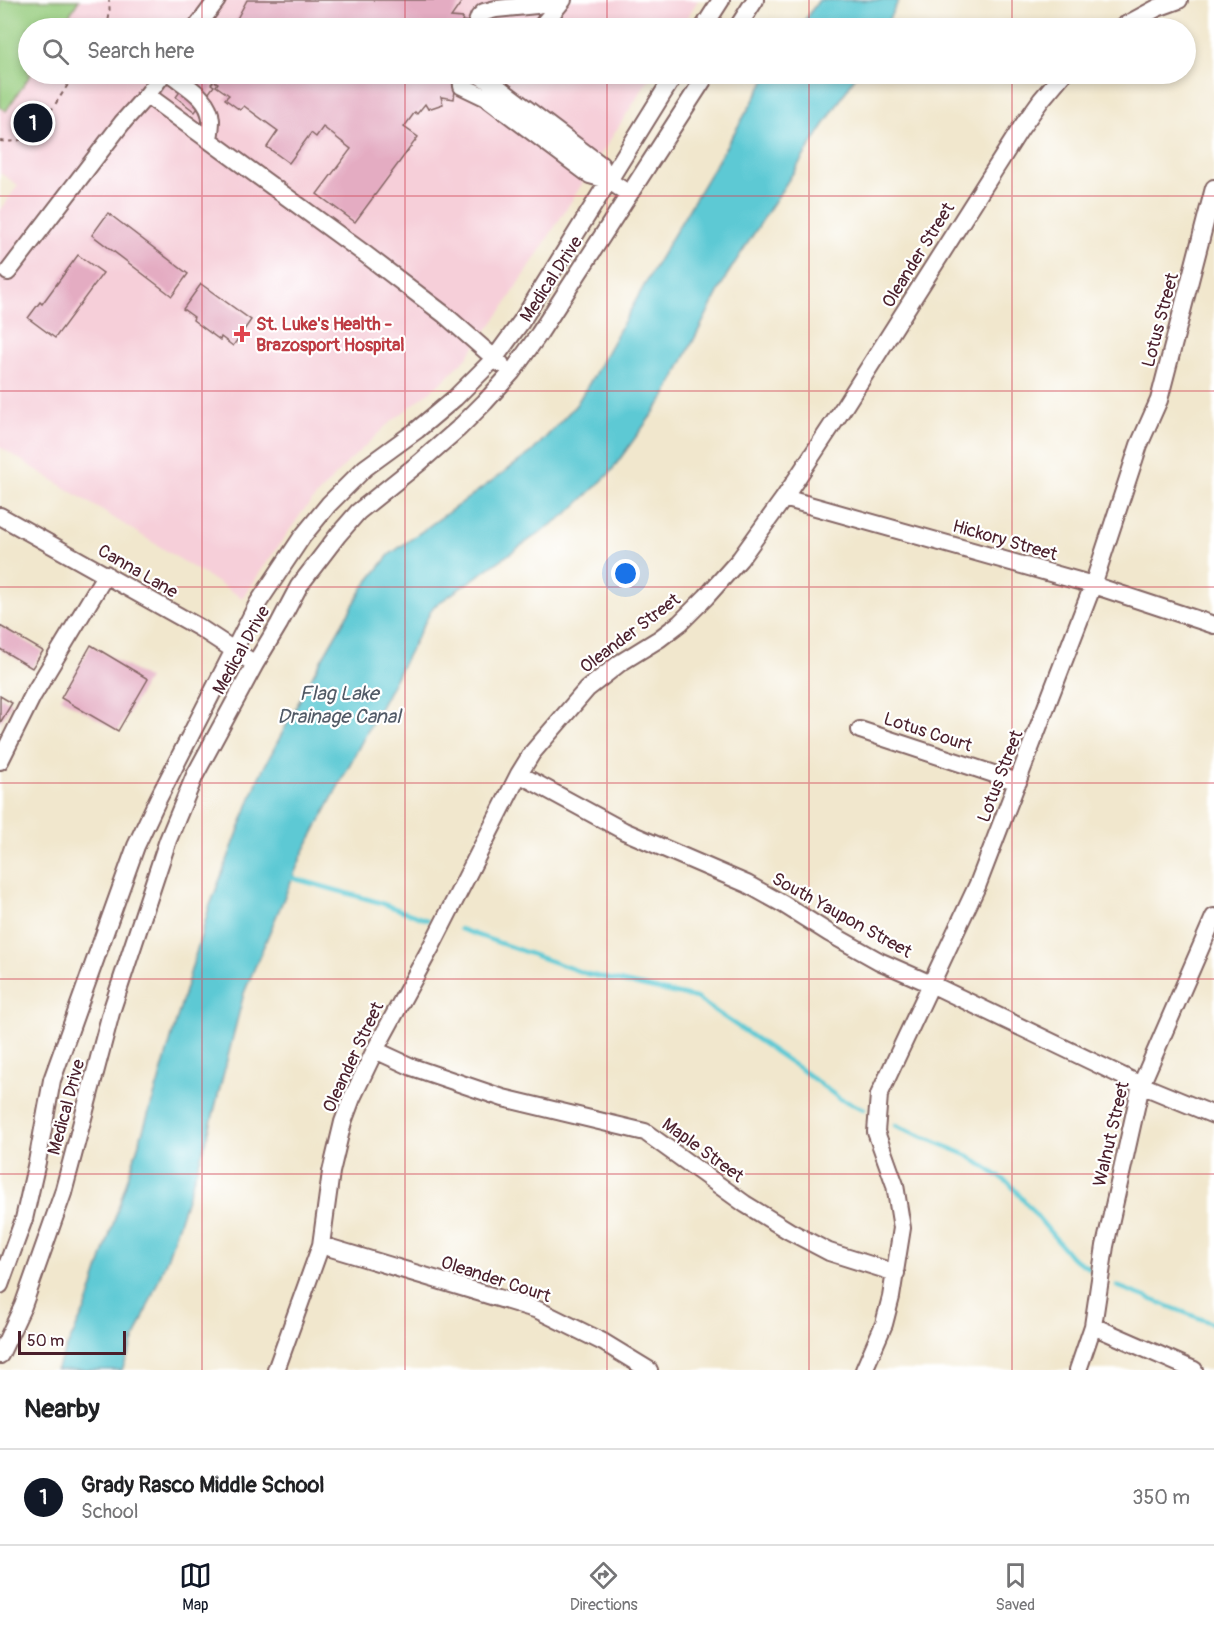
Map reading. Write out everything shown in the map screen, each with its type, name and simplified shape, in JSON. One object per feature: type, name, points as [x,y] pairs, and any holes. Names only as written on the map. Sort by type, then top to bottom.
[{"type":"street","points":[[204,18],[217,0]]},
{"type":"street","points":[[478,18],[484,12],[496,9],[537,5],[556,0]]},
{"type":"street","points":[[548,18],[563,0]]},
{"type":"street","points":[[711,18],[724,0],[737,18]]},
{"type":"street","points":[[743,18],[755,0]]},
{"type":"street","points":[[1139,18],[1179,0]]},
{"type":"street","points":[[8,272],[122,123],[155,84]]},
{"type":"street","points":[[184,84],[208,107],[211,119],[209,140]]},
{"type":"street","points":[[462,84],[462,86],[495,86],[591,175],[608,180],[629,195]]},
{"type":"street","name":"Medical Drive","points":[[0,1285],[24,1219],[52,1080],[136,846],[258,603],[302,537],[329,504],[365,468],[417,430],[455,398],[494,359],[521,322],[669,84]]},
{"type":"street","name":"Medical Drive","points":[[0,1355],[23,1306],[63,1193],[112,1009],[168,840],[195,775],[255,664],[299,586],[358,512],[458,429],[512,372],[701,84]]},
{"type":"street","name":"Oleander Street","points":[[276,1370],[321,1245],[330,1172],[352,1098],[519,774],[532,753],[588,689],[620,663],[673,628],[706,597],[740,559],[784,498],[850,398],[1021,128],[1055,84]]},
{"type":"street","points":[[147,94],[445,315],[512,372]]},
{"type":"street","name":"Lotus Street","points":[[864,1370],[884,1324],[896,1273],[902,1228],[895,1185],[876,1132],[879,1095],[978,884],[1093,585],[1138,445],[1159,400],[1212,206],[1214,188]]},
{"type":"street","name":"Hickory Street","points":[[784,498],[1093,585],[1214,625]]},
{"type":"street","name":"Canna Lane","points":[[0,516],[200,628],[255,664]]},
{"type":"street","points":[[0,761],[33,695],[106,574]]},
{"type":"street","name":"Lotus Court","points":[[860,730],[1018,782]]},
{"type":"street","name":"South Yaupon Street","points":[[519,774],[624,831],[747,884],[879,961],[1141,1085],[1214,1115]]},
{"type":"street","name":"Walnut Street","points":[[1078,1370],[1093,1326],[1105,1246],[1141,1085],[1214,917]]},
{"type":"street","name":"Maple Street","points":[[375,1050],[412,1067],[503,1098],[645,1132],[745,1204],[789,1231],[829,1251],[896,1273]]},
{"type":"street","name":"Oleander Court","points":[[321,1245],[538,1310],[603,1342],[649,1370]]},
{"type":"street","points":[[1093,1326],[1194,1370]]},
{"type":"path","points":[[108,18],[109,0]]},
{"type":"path","points":[[0,141],[24,140],[34,134],[68,84]]},
{"type":"shaded area","name":"St. Luke's Health - Brazosport Hospital","points":[[0,0],[698,0],[687,18],[18,18],[18,84],[646,84],[502,310],[467,357],[442,382],[387,425],[344,466],[303,511],[242,598],[0,447],[0,211],[18,185],[0,173]]},
{"type":"green space","points":[[0,0],[79,0],[67,18],[18,18],[18,84],[24,84],[6,111],[0,107]]},
{"type":"water","points":[[819,0],[899,0],[889,18],[806,18]]},
{"type":"water","name":"Flag Lake Drainage Canal","points":[[763,84],[851,84],[727,275],[664,398],[609,474],[568,513],[433,607],[303,853],[244,993],[208,1135],[168,1256],[122,1370],[56,1370],[87,1305],[158,1084],[209,908],[259,777],[315,671],[363,588],[389,555],[532,452],[576,405]]},
{"type":"building","points":[[247,0],[463,0],[451,17],[463,18],[237,18]]},
{"type":"building","points":[[186,84],[214,86],[195,112],[176,97]]},
{"type":"building","points":[[217,84],[456,84],[454,99],[441,97],[443,104],[428,109],[425,104],[417,114],[415,112],[404,127],[418,137],[355,222],[317,194],[351,149],[323,127],[316,137],[311,133],[289,163],[267,147],[278,131],[244,106],[240,110],[225,99],[229,95],[216,86]]},
{"type":"building","points":[[108,213],[188,274],[172,296],[92,235]]},
{"type":"building","points":[[78,255],[103,273],[55,338],[28,318],[40,302],[42,304]]},
{"type":"building","points":[[201,284],[251,320],[233,346],[221,337],[220,340],[193,320],[194,317],[183,309]]},
{"type":"building","points":[[0,626],[43,651],[32,668],[0,649]]},
{"type":"building","points":[[91,645],[148,679],[118,731],[61,698]]},
{"type":"building","points":[[0,696],[12,703],[0,723]]},
{"type":"waterway","points":[[289,877],[378,902],[427,920]]},
{"type":"waterway","points":[[460,929],[587,974],[696,998],[840,1099],[864,1109]]},
{"type":"waterway","points":[[895,1125],[969,1156],[1010,1184],[1071,1257],[1089,1268]]},
{"type":"waterway","points":[[1117,1286],[1214,1324]]},
{"type":"place","name":"Grady Rasco Middle School","points":[[33,123]]},
{"type":"place","name":"St. Luke's Health - Brazosport Hospital","points":[[242,334]]}]
